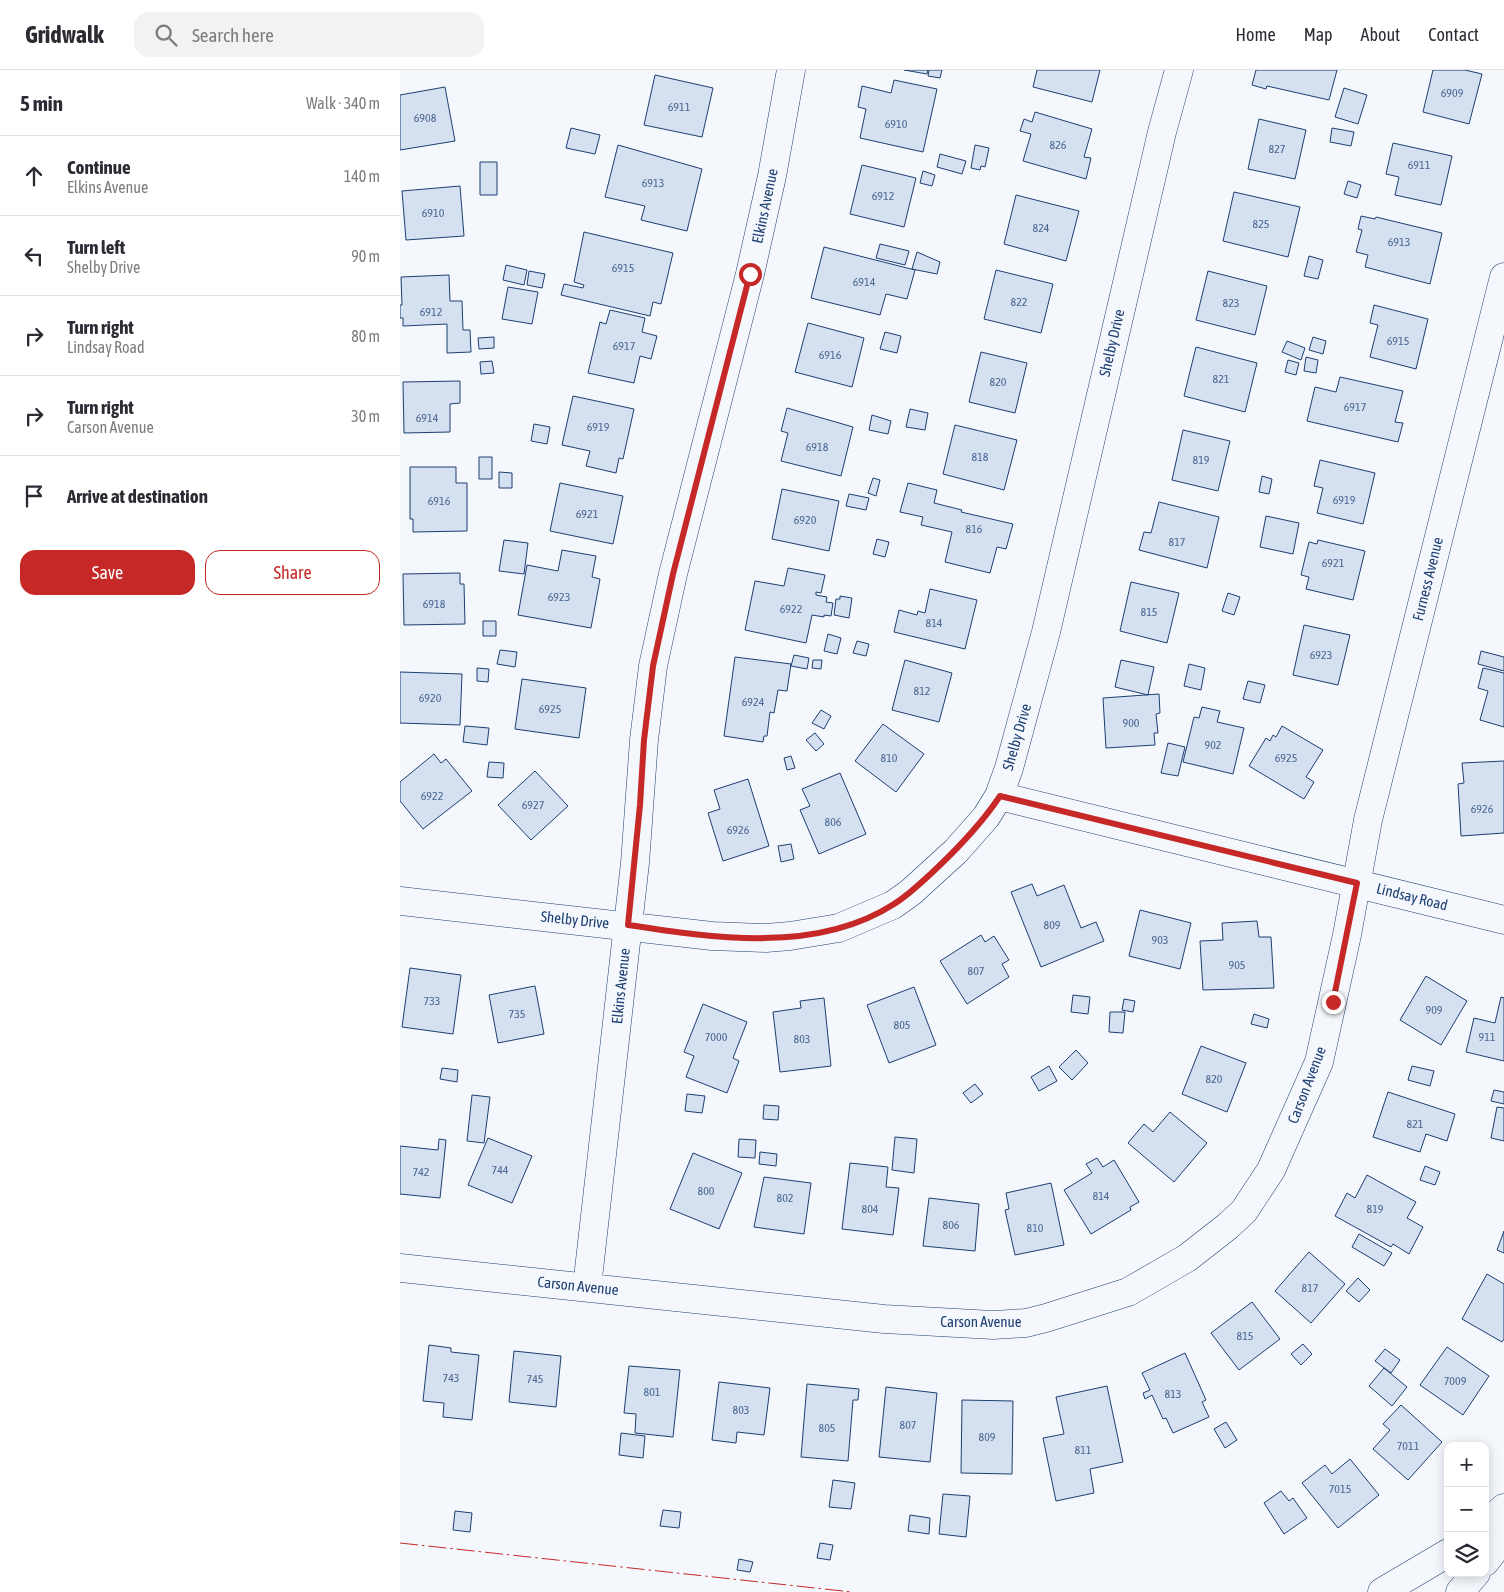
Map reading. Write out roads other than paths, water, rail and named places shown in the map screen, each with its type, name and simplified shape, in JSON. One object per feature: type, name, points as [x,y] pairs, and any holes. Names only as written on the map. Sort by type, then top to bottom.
[{"type":"street","name":"Elkins Avenue","points":[[587,1287],[628,925],[640,805],[644,740],[653,666],[673,574],[750,274],[772,176],[791,70]]},
{"type":"street","name":"Shelby Drive","points":[[400,900],[712,936],[766,938],[816,932],[856,922],[893,905],[911,892],[974,830],[1000,796],[1046,632],[1151,180],[1179,70]]},
{"type":"street","name":"Furness Avenue","points":[[1357,883],[1368,820],[1504,277]]},
{"type":"street","name":"Lindsay Road","points":[[1000,796],[1504,920]]},
{"type":"street","name":"Carson Avenue","points":[[400,1268],[884,1319],[993,1325],[1026,1323],[1108,1300],[1146,1284],[1187,1258],[1228,1226],[1244,1211],[1272,1170],[1319,1062],[1357,883]]},
{"type":"street","points":[[1489,1521],[1504,1508]]},
{"type":"street","points":[[1489,1557],[1504,1538]]},
{"type":"street","points":[[1382,1592],[1444,1555]]},
{"type":"street","points":[[1460,1592],[1473,1577]]}]
